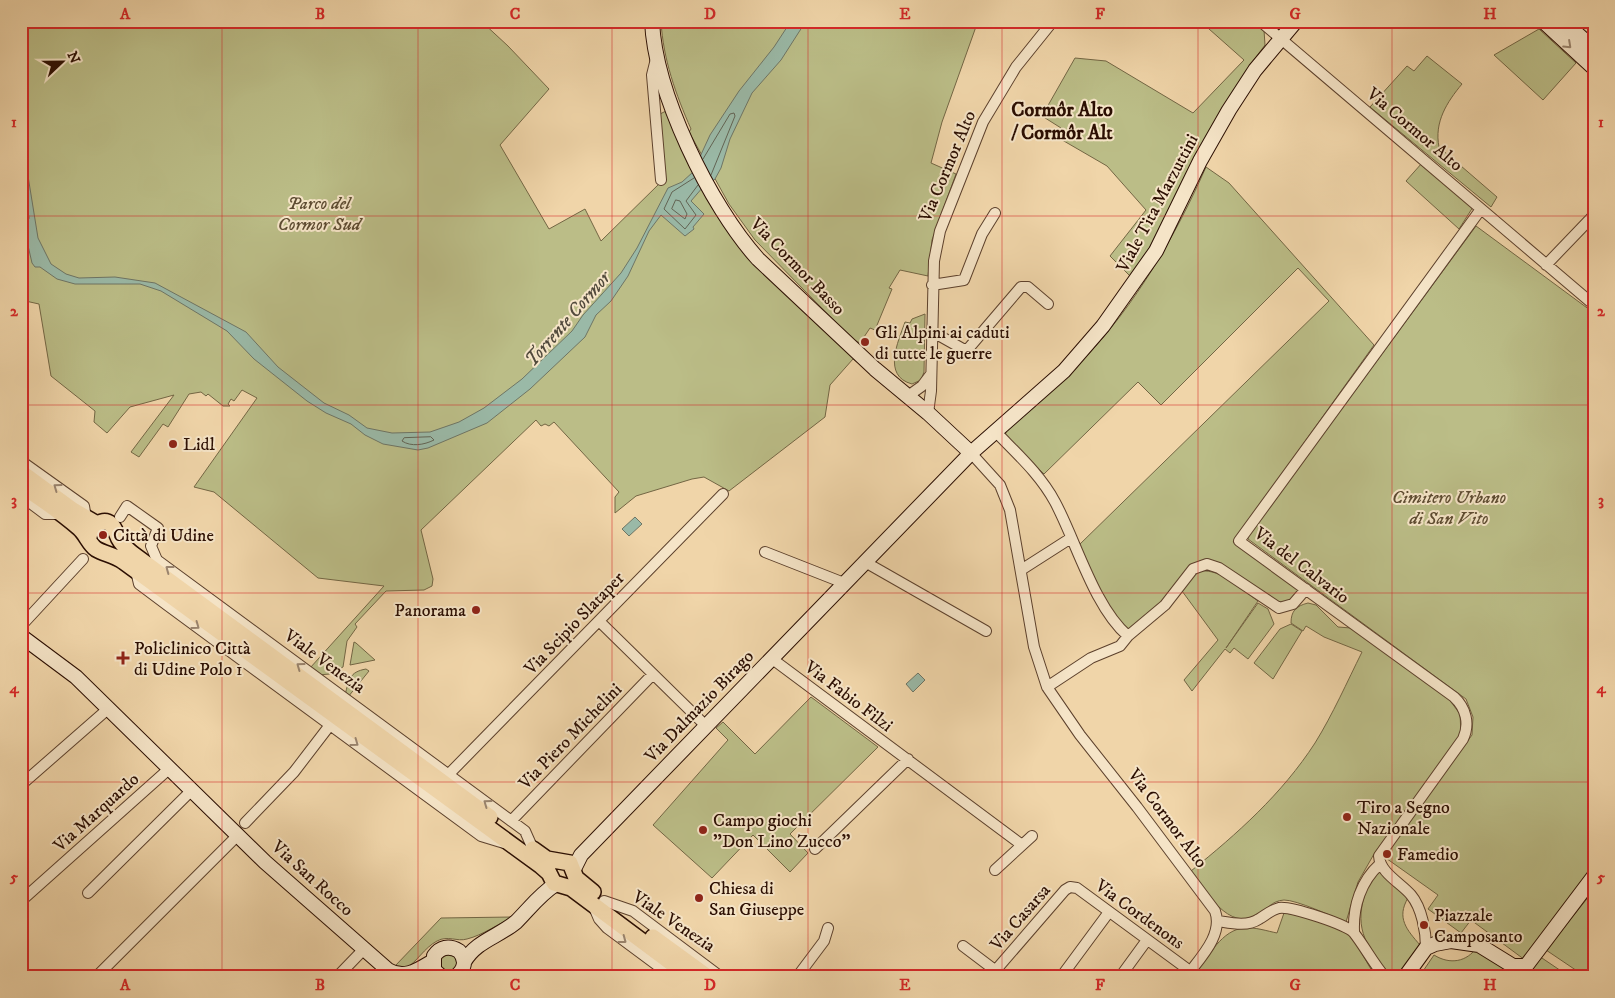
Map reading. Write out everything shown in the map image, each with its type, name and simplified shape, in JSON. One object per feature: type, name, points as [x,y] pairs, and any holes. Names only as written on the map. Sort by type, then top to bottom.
[{"type":"main road","name":"Viale Venezia","points":[[21,472],[107,525],[140,559],[564,872],[690,977]]},
{"type":"main road","name":"Viale Venezia","points":[[21,485],[61,514],[95,545],[117,557],[514,846],[564,872]]},
{"type":"main road","name":"Viale Venezia","points":[[95,545],[92,528],[107,525]]},
{"type":"main road","name":"Viale Venezia","points":[[95,545],[114,547],[107,525]]},
{"type":"main road","name":"Viale Venezia","points":[[598,902],[708,977]]},
{"type":"street","name":"Via Cormor Basso","points":[[652,21],[656,58],[671,107],[723,211],[741,239],[758,259],[875,369],[908,396]]},
{"type":"street","name":"Via Cormor Alto","points":[[928,413],[931,391],[932,285],[937,240],[975,138],[1016,68],[1053,21]]},
{"type":"street","name":"Via Cormor Alto","points":[[1260,21],[1594,304]]},
{"type":"street","name":"Viale Tita Marzuttini","points":[[971,453],[1064,370],[1124,300],[1156,252],[1200,161],[1229,110],[1255,70],[1296,21]]},
{"type":"street","points":[[1543,21],[1594,68]]},
{"type":"street","points":[[1563,21],[1594,49]]},
{"type":"street","name":"Via Cormor Basso","points":[[656,58],[652,75],[661,180]]},
{"type":"street","name":"Via del Calvario","points":[[1380,864],[1379,856],[1381,851],[1463,739],[1466,730],[1465,713],[1454,697],[1239,541],[1481,209]]},
{"type":"street","points":[[932,285],[964,280],[978,241],[996,213]]},
{"type":"street","points":[[1546,265],[1594,215]]},
{"type":"street","points":[[931,331],[963,350],[968,350],[1021,287],[1028,286],[1048,304]]},
{"type":"street","points":[[908,396],[922,386],[931,374]]},
{"type":"street","name":"Via Cormor Alto","points":[[908,396],[993,475],[1006,497],[1034,646],[1047,687],[1080,736],[1137,807],[1210,905],[1218,921]]},
{"type":"street","points":[[995,431],[1041,479],[1055,502],[1106,609],[1128,636]]},
{"type":"street","name":"Via Dalmazio Birago","points":[[475,947],[514,923],[971,453]]},
{"type":"street","name":"Viale Venezia","points":[[21,461],[84,506],[107,525],[127,506],[158,528],[151,546],[157,560],[525,831],[533,849]]},
{"type":"street","name":"Via Scipio Slataper","points":[[448,775],[723,494]]},
{"type":"street","name":"Viale Venezia","points":[[21,496],[45,514],[61,514]]},
{"type":"street","points":[[1021,570],[1071,538]]},
{"type":"street","points":[[21,626],[95,545]]},
{"type":"street","points":[[765,552],[844,583]]},
{"type":"street","points":[[865,562],[986,631]]},
{"type":"street","points":[[1047,687],[1091,658],[1120,646],[1128,636],[1165,605],[1190,572],[1203,565],[1219,568],[1279,608],[1293,604],[1306,589]]},
{"type":"street","name":"Viale Venezia","points":[[136,571],[139,584],[481,836],[514,846]]},
{"type":"street","points":[[598,621],[706,725]]},
{"type":"street","name":"Via San Rocco","points":[[21,636],[66,668],[110,708],[192,790],[242,829],[274,871],[394,973],[402,975],[418,970],[438,972],[441,949],[455,948]]},
{"type":"street","name":"Via Fabio Filzi","points":[[771,658],[1022,845]]},
{"type":"street","name":"Via Piero Michelini","points":[[511,821],[653,674]]},
{"type":"street","points":[[21,785],[110,708]]},
{"type":"street","points":[[96,977],[242,829],[294,772],[330,725]]},
{"type":"street","points":[[815,849],[908,760]]},
{"type":"street","name":"Via Marquardo","points":[[21,901],[170,768]]},
{"type":"street","points":[[88,893],[192,790]]},
{"type":"street","points":[[995,870],[1032,836]]},
{"type":"street","points":[[1385,977],[1366,954],[1354,931],[1354,916],[1360,893],[1364,883],[1380,864],[1410,894],[1420,917],[1426,948]]},
{"type":"street","points":[[1404,977],[1426,948],[1435,944],[1452,942],[1479,945],[1513,966],[1526,966],[1594,876]]},
{"type":"street","name":"Via Cordenons","points":[[1070,887],[1077,888],[1148,940],[1188,974]]},
{"type":"street","name":"Via Casarsa","points":[[963,946],[999,974],[1065,890],[1070,887]]},
{"type":"street","name":"Viale Venezia","points":[[673,977],[607,928],[599,919],[598,902],[633,911],[721,977]]},
{"type":"street","points":[[1188,974],[1210,944],[1218,921],[1247,924],[1259,920],[1276,909],[1286,908],[1304,910],[1354,931]]},
{"type":"street","points":[[1061,977],[1109,912]]},
{"type":"street","points":[[797,977],[824,941],[828,928]]},
{"type":"street","points":[[1120,977],[1148,940]]},
{"type":"street","points":[[455,948],[475,947],[462,973]]},
{"type":"street","points":[[455,948],[462,954],[462,973]]},
{"type":"street","points":[[337,977],[364,949]]},
{"type":"green space","name":"Parco del Cormor Sud","points":[[21,21],[481,21],[549,89],[500,145],[549,229],[585,209],[601,241],[660,183],[660,114],[666,111],[702,186],[861,365],[853,359],[830,385],[825,417],[729,491],[704,477],[692,479],[636,496],[615,513],[615,497],[619,492],[554,422],[549,426],[545,424],[541,426],[536,420],[421,530],[433,579],[432,586],[424,590],[386,591],[355,624],[357,627],[347,641],[343,667],[330,674],[318,675],[310,668],[384,586],[318,578],[214,492],[194,487],[257,398],[242,390],[234,401],[231,399],[228,404],[230,406],[223,406],[208,394],[206,396],[201,392],[189,394],[168,427],[163,424],[139,457],[131,452],[174,395],[130,407],[107,433],[94,422],[95,411],[51,376],[39,304],[21,300]]},
{"type":"green space","points":[[661,21],[978,21],[942,122],[931,163],[956,174],[932,240],[928,276],[900,270],[889,288],[892,289],[875,330],[870,328],[860,343],[852,339],[755,240],[729,204],[689,132],[691,129],[675,90],[667,63]]},
{"type":"green space","points":[[1200,21],[1256,21],[1264,30],[1265,45],[1250,65],[1147,252],[1131,277],[1110,256],[1146,210],[1107,166],[1057,137],[1061,128],[1042,116],[1075,58],[1106,61],[1193,113],[1244,60]]},
{"type":"green space","points":[[1539,29],[1576,63],[1543,100],[1494,55]]},
{"type":"green space","points":[[1427,56],[1462,84],[1451,98],[1440,121],[1438,129],[1439,147],[1497,197],[1491,207],[1370,107],[1407,66],[1414,71]]},
{"type":"green space","points":[[1422,163],[1473,207],[1459,229],[1406,181]]},
{"type":"green space","points":[[1206,167],[1229,183],[1374,345],[1233,542],[1299,589],[1293,599],[1280,604],[1209,561],[1164,603],[1130,630],[1122,624],[1108,604],[1079,545],[1329,301],[1298,268],[1161,405],[1138,382],[1044,474],[1005,435],[1007,430],[1083,360],[1120,316],[1153,269],[1181,219]]},
{"type":"green space","name":"Cimitero Urbano di San Vito","points":[[1476,226],[1594,313],[1594,867],[1525,960],[1471,920],[1461,933],[1428,909],[1438,895],[1383,856],[1472,735],[1473,717],[1466,699],[1248,539],[1248,536]]},
{"type":"green space","points":[[925,314],[924,372],[921,380],[912,384],[903,380],[897,374],[895,366],[896,348],[905,322],[910,323],[912,319]]},
{"type":"green space","points":[[1200,571],[1208,571],[1224,576],[1258,601],[1226,648],[1258,603],[1268,609],[1274,624],[1248,659],[1234,648],[1230,653],[1225,649],[1192,691],[1184,680],[1218,640],[1182,591],[1192,577]]},
{"type":"green space","points":[[1308,603],[1316,605],[1338,627],[1351,628],[1448,698],[1460,714],[1461,734],[1374,854],[1358,882],[1346,922],[1305,905],[1284,900],[1273,904],[1258,915],[1247,919],[1237,918],[1219,907],[1191,871],[1258,812],[1302,762],[1328,721],[1362,652],[1324,637],[1306,626],[1303,631],[1291,623],[1295,610]]},
{"type":"green space","points":[[1291,624],[1302,631],[1273,679],[1254,663],[1280,629]]},
{"type":"green space","points":[[354,642],[356,643],[375,660],[350,665]]},
{"type":"green space","points":[[366,669],[369,671],[348,697],[345,695],[353,675],[360,670]]},
{"type":"green space","points":[[811,697],[878,747],[790,834],[808,853],[790,872],[753,835],[712,878],[653,825],[728,740],[716,728],[723,722],[755,754]]},
{"type":"green space","points":[[1379,872],[1408,898],[1403,918],[1407,929],[1420,945],[1399,977],[1389,977],[1369,948],[1362,929],[1362,907],[1366,891],[1372,879]]},
{"type":"green space","points":[[1594,890],[1594,977],[1586,977],[1546,950]]},
{"type":"green space","points":[[1284,913],[1330,924],[1347,932],[1376,977],[1204,977],[1196,973],[1216,945],[1229,933],[1249,928],[1277,933]]},
{"type":"green space","points":[[513,917],[473,937],[463,940],[441,939],[428,947],[405,969],[395,966],[441,918]]},
{"type":"green space","points":[[1477,947],[1521,974],[1529,971],[1539,956],[1570,977],[1419,977],[1434,955],[1446,960],[1458,960],[1468,956]]},
{"type":"green space","points":[[457,952],[459,972],[446,976],[435,959],[437,955]]},
{"type":"water","points":[[791,21],[806,21],[781,60],[752,93],[730,139],[721,168],[715,179],[704,190],[703,187],[691,201],[704,214],[693,227],[694,229],[685,236],[661,215],[649,231],[628,276],[611,301],[596,315],[585,337],[530,389],[487,423],[428,448],[418,450],[383,444],[365,435],[351,424],[326,413],[307,401],[254,359],[227,331],[161,291],[140,284],[75,284],[57,279],[40,267],[35,267],[32,263],[21,215],[21,102],[28,176],[38,238],[51,264],[66,274],[79,278],[115,277],[155,283],[246,332],[278,367],[324,403],[349,415],[367,428],[392,433],[430,432],[459,422],[484,408],[522,379],[572,331],[583,315],[621,273],[637,248],[668,188],[682,182],[693,172],[710,135],[739,91],[774,47]]},
{"type":"water","points":[[635,517],[642,524],[629,536],[622,529]]},
{"type":"water","points":[[918,673],[925,680],[913,692],[906,684]]},
{"type":"place","name":"Gli Alpini ai caduti di tutte le guerre","points":[[865,342]]},
{"type":"place","name":"Lidl","points":[[173,444]]},
{"type":"place","name":"Città di Udine","points":[[103,535]]},
{"type":"place","name":"Panorama","points":[[476,610]]},
{"type":"place","name":"Policlinico Città di Udine Polo 1","points":[[123,658]]},
{"type":"place","name":"Tiro a Segno Nazionale","points":[[1347,817]]},
{"type":"place","name":"Campo giochi \"Don Lino Zucco\"","points":[[703,830]]},
{"type":"place","name":"Famedio","points":[[1387,854]]},
{"type":"place","name":"Chiesa di San Giuseppe","points":[[699,898]]},
{"type":"place","name":"Piazzale Camposanto","points":[[1424,925]]},
{"type":"district","name":"Cormôr Alto / Cormôr Alt","points":[[1062,120]]},
{"type":"water label","name":"Torrente Cormor","points":[[567,318]]}]
